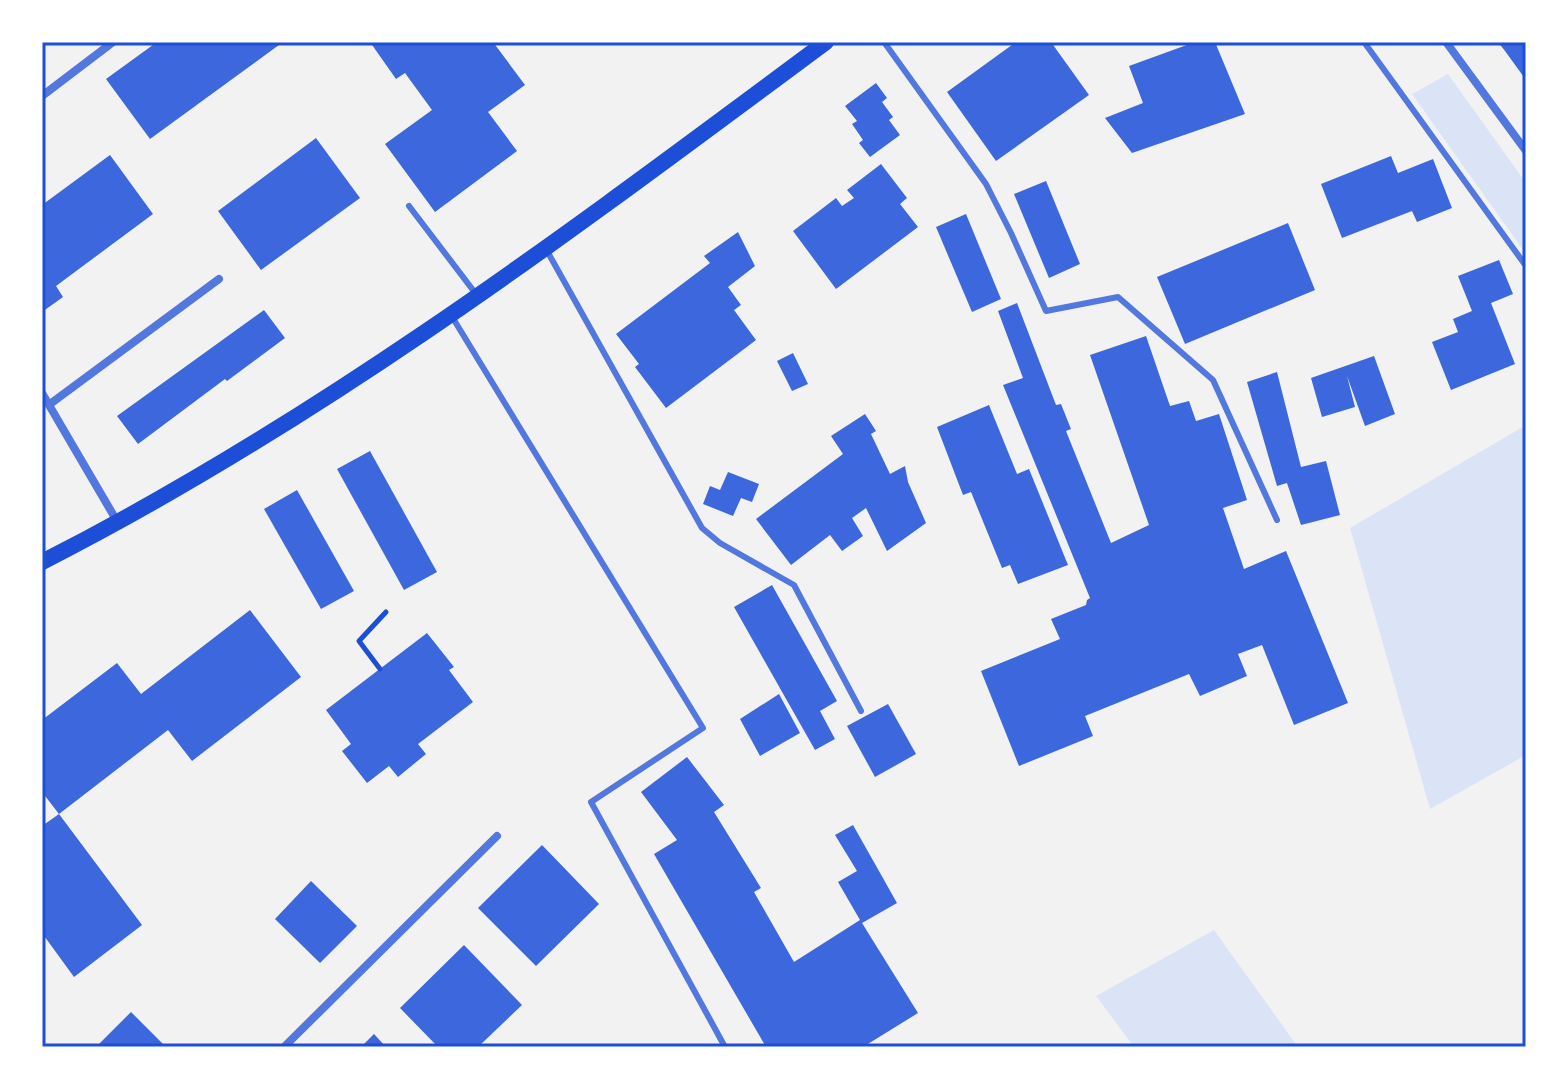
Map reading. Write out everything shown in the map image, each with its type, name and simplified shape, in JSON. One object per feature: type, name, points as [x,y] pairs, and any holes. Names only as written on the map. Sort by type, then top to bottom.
[{"type":"main road","points":[[42,562],[118,523],[254,445],[451,315],[546,249],[826,42]]},
{"type":"street","points":[[42,96],[113,42]]},
{"type":"street","points":[[1446,42],[1526,151]]},
{"type":"street","points":[[50,404],[219,279]]},
{"type":"street","points":[[42,393],[118,523]]},
{"type":"street","points":[[284,1047],[497,836]]},
{"type":"lane","points":[[884,42],[986,184],[1046,311],[1118,297],[1213,380],[1277,520]]},
{"type":"lane","points":[[1364,42],[1526,266]]},
{"type":"lane","points":[[409,206],[478,297]]},
{"type":"lane","points":[[546,249],[702,528],[720,543],[794,585],[861,711]]},
{"type":"lane","points":[[451,315],[703,728],[591,802],[725,1047]]},
{"type":"path","points":[[380,669],[359,641],[386,612]]},
{"type":"shaded area","points":[[1448,74],[1526,183],[1526,254],[1412,94]]},
{"type":"shaded area","points":[[1526,425],[1526,755],[1430,809],[1350,528]]},
{"type":"shaded area","points":[[1214,930],[1298,1047],[1134,1047],[1096,996]]},
{"type":"building","points":[[157,42],[283,42],[150,139],[106,79]]},
{"type":"building","points":[[370,42],[493,42],[525,85],[488,112],[517,151],[435,212],[385,144],[432,110],[405,73],[396,79]]},
{"type":"building","points":[[1016,42],[1051,42],[1089,95],[996,161],[947,92]]},
{"type":"building","points":[[1195,42],[1215,42],[1245,114],[1132,153],[1105,118],[1143,103],[1129,66]]},
{"type":"building","points":[[1498,42],[1526,42],[1526,80],[1505,51]]},
{"type":"building","points":[[876,83],[887,98],[882,102],[893,117],[889,120],[900,135],[870,157],[859,143],[863,140],[852,124],[857,121],[845,106]]},
{"type":"building","points":[[316,138],[360,198],[261,270],[218,211]]},
{"type":"building","points":[[110,155],[153,214],[56,286],[63,297],[42,312],[42,205]]},
{"type":"building","points":[[1391,156],[1398,173],[1433,159],[1452,208],[1417,222],[1412,211],[1342,238],[1321,184]]},
{"type":"building","points":[[881,164],[907,198],[900,204],[918,227],[836,289],[793,231],[836,198],[842,206],[854,198],[847,190]]},
{"type":"building","points":[[1046,181],[1080,264],[1049,278],[1014,194]]},
{"type":"building","points":[[966,214],[1001,299],[972,312],[936,227]]},
{"type":"building","points":[[1288,223],[1315,290],[1185,344],[1157,277]]},
{"type":"building","points":[[738,232],[755,266],[728,287],[741,305],[734,310],[756,340],[666,408],[635,367],[639,364],[616,334],[710,263],[704,256]]},
{"type":"building","points":[[1499,260],[1513,294],[1491,303],[1515,364],[1451,390],[1432,342],[1458,332],[1453,319],[1472,311],[1458,276]]},
{"type":"building","points":[[1017,303],[1056,405],[1061,404],[1071,429],[1066,431],[1111,543],[1149,525],[1090,355],[1146,336],[1170,406],[1189,401],[1196,421],[1219,414],[1247,500],[1223,508],[1244,569],[1286,551],[1348,703],[1294,725],[1262,645],[1238,654],[1247,676],[1200,696],[1189,674],[1085,716],[1093,736],[1019,766],[981,671],[1060,639],[1051,619],[1086,605],[1090,598],[1003,385],[1023,378],[998,311]]},
{"type":"building","points":[[264,310],[285,338],[138,444],[117,416]]},
{"type":"building","points":[[793,353],[808,384],[792,391],[777,361]]},
{"type":"building","points":[[1374,356],[1395,414],[1365,426],[1347,376],[1355,407],[1322,417],[1311,378]]},
{"type":"building","points":[[1277,372],[1301,467],[1326,461],[1340,515],[1301,525],[1287,483],[1277,486],[1247,382]]},
{"type":"building","points":[[989,405],[1017,474],[1029,469],[1068,565],[1018,584],[1010,565],[1002,568],[971,492],[963,495],[937,427]]},
{"type":"building","points":[[865,414],[876,431],[871,434],[890,474],[905,466],[908,482],[926,523],[887,551],[866,508],[852,518],[863,536],[842,551],[830,535],[791,565],[756,519],[843,454],[831,436]]},
{"type":"building","points":[[370,451],[437,572],[404,590],[337,469]]},
{"type":"building","points":[[728,472],[759,484],[752,502],[741,498],[733,516],[703,504],[710,486],[720,490]]},
{"type":"building","points":[[297,490],[354,591],[321,609],[264,509]]},
{"type":"building","points":[[772,585],[837,701],[820,711],[835,739],[815,750],[734,607]]},
{"type":"building","points":[[250,610],[301,677],[192,761],[168,730],[59,814],[42,792],[42,720],[117,663],[141,694]]},
{"type":"building","points":[[427,633],[454,667],[449,670],[473,702],[418,744],[426,754],[398,777],[389,766],[367,783],[342,751],[351,744],[326,710]]},
{"type":"building","points":[[779,694],[800,733],[760,756],[740,719]]},
{"type":"building","points":[[888,704],[916,754],[875,777],[847,726]]},
{"type":"building","points":[[687,757],[724,805],[714,812],[761,888],[754,892],[794,962],[860,920],[838,882],[857,871],[835,835],[853,825],[897,903],[862,923],[918,1013],[863,1047],[766,1047],[654,854],[677,840],[641,792]]},
{"type":"building","points":[[59,814],[142,925],[74,977],[42,933],[42,826]]},
{"type":"building","points":[[542,845],[599,904],[536,966],[478,908]]},
{"type":"building","points":[[311,881],[357,926],[320,963],[275,919]]},
{"type":"building","points":[[464,945],[522,1005],[478,1047],[438,1047],[400,1008]]},
{"type":"building","points":[[131,1012],[166,1047],[96,1047]]},
{"type":"building","points":[[374,1034],[386,1047],[361,1047]]}]
